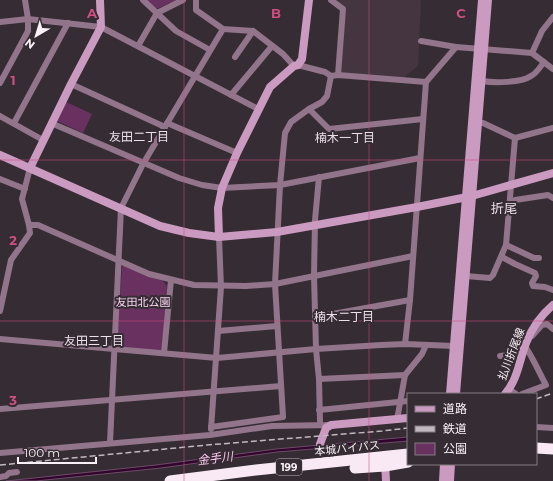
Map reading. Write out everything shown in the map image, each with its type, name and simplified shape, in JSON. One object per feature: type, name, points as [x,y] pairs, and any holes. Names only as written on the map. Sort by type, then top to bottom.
[{"type":"highway","points":[[537,442],[553,443]]},
{"type":"highway","points":[[537,448],[553,449]]},
{"type":"highway","name":"本城バイパス","points":[[218,481],[385,461],[407,454]]},
{"type":"highway","name":"本城バイパス","points":[[170,481],[256,470],[385,461],[407,462]]},
{"type":"street","points":[[0,83],[28,31],[25,0]]},
{"type":"street","points":[[0,311],[11,260],[30,233],[22,198],[30,168],[42,140],[101,27],[100,0]]},
{"type":"street","points":[[143,0],[176,31],[210,50]]},
{"type":"street","points":[[138,46],[157,12],[183,0]]},
{"type":"street","points":[[196,0],[196,10],[223,29],[253,30],[296,65],[325,72],[331,76],[338,75],[426,82]]},
{"type":"street","points":[[210,435],[217,358],[221,287],[218,208],[222,188],[237,153],[270,87],[302,59],[309,0]]},
{"type":"street","points":[[331,0],[343,9],[338,75]]},
{"type":"street","points":[[450,393],[469,197],[479,123],[482,81],[482,0]]},
{"type":"street","points":[[456,393],[466,276],[473,121],[488,0]]},
{"type":"street","points":[[532,53],[542,31],[553,17]]},
{"type":"street","points":[[0,22],[28,19],[101,27],[196,75],[258,109]]},
{"type":"street","points":[[14,123],[68,23]]},
{"type":"street","points":[[110,443],[121,208],[143,164],[223,29]]},
{"type":"street","points":[[235,57],[253,30]]},
{"type":"street","points":[[421,42],[456,47],[532,53],[553,69]]},
{"type":"street","points":[[231,95],[272,46]]},
{"type":"street","points":[[405,344],[410,300],[412,256],[426,82],[456,47]]},
{"type":"street","points":[[482,81],[510,81],[530,77],[536,73],[544,62]]},
{"type":"street","points":[[211,427],[283,417],[275,284],[280,185],[285,133],[291,122],[322,102],[327,96],[331,76]]},
{"type":"street","points":[[71,84],[166,125],[237,153]]},
{"type":"street","points":[[309,109],[328,129],[424,119]]},
{"type":"street","points":[[0,116],[42,140]]},
{"type":"street","points":[[51,123],[178,178],[222,188],[280,185],[420,158]]},
{"type":"street","points":[[479,123],[483,123],[515,138],[553,128]]},
{"type":"street","points":[[466,276],[490,278],[502,257],[506,245],[515,138]]},
{"type":"street","points":[[0,155],[160,226],[189,233],[219,237],[277,232],[417,207],[469,197],[553,173]]},
{"type":"street","points":[[319,177],[314,276],[320,421]]},
{"type":"street","points":[[0,180],[25,189]]},
{"type":"street","points":[[515,200],[548,195],[553,200]]},
{"type":"street","points":[[29,226],[38,225],[149,274],[194,285],[221,287],[275,284],[412,256]]},
{"type":"street","points":[[506,245],[534,258],[539,258]]},
{"type":"street","points":[[502,257],[535,273],[536,276],[532,283],[533,286],[545,287],[553,290]]},
{"type":"street","points":[[164,354],[171,280]]},
{"type":"street","points":[[316,317],[410,300]]},
{"type":"street","name":"払川折尾線","points":[[510,392],[525,346],[534,326],[553,305]]},
{"type":"street","points":[[500,356],[508,355],[525,346],[542,325],[548,324],[553,329]]},
{"type":"street","points":[[218,331],[277,326]]},
{"type":"street","points":[[0,340],[217,358],[316,349],[405,344],[454,346]]},
{"type":"street","points":[[397,420],[405,375],[422,354],[426,345]]},
{"type":"street","points":[[525,346],[546,385],[525,393]]},
{"type":"street","points":[[319,379],[405,375]]},
{"type":"street","points":[[0,409],[281,386]]},
{"type":"street","points":[[320,410],[407,401]]},
{"type":"street","points":[[0,453],[210,435],[272,426],[331,425],[407,418]]},
{"type":"street","points":[[320,444],[326,432],[326,428],[331,425]]},
{"type":"street","points":[[537,428],[553,428]]},
{"type":"street","points":[[385,461],[386,481]]},
{"type":"street","points":[[443,481],[448,466]]},
{"type":"street","points":[[448,466],[450,481]]},
{"type":"street","points":[[0,477],[6,476],[9,472],[17,472]]},
{"type":"shaded area","points":[[337,0],[421,0],[418,66],[403,78],[341,73],[344,6]]},
{"type":"green space","points":[[145,0],[177,0],[156,9]]},
{"type":"green space","points":[[66,102],[92,114],[83,133],[57,121]]},
{"type":"green space","name":"友田北公園","points":[[124,265],[144,275],[163,281],[167,286],[163,350],[160,351],[121,347],[117,345],[122,267]]},
{"type":"water","name":"金手川","points":[[407,437],[407,441],[277,452],[161,468],[36,481],[6,481],[156,465],[276,449]]},
{"type":"railway","points":[[537,399],[553,393]]},
{"type":"railway","points":[[0,465],[207,445],[407,428]]},
{"type":"district","name":"友田二丁目","points":[[139,136]]},
{"type":"district","name":"楠木一丁目","points":[[345,137]]},
{"type":"district","name":"折尾","points":[[504,208]]},
{"type":"district","name":"楠木二丁目","points":[[344,316]]},
{"type":"district","name":"友田三丁目","points":[[94,340]]}]
